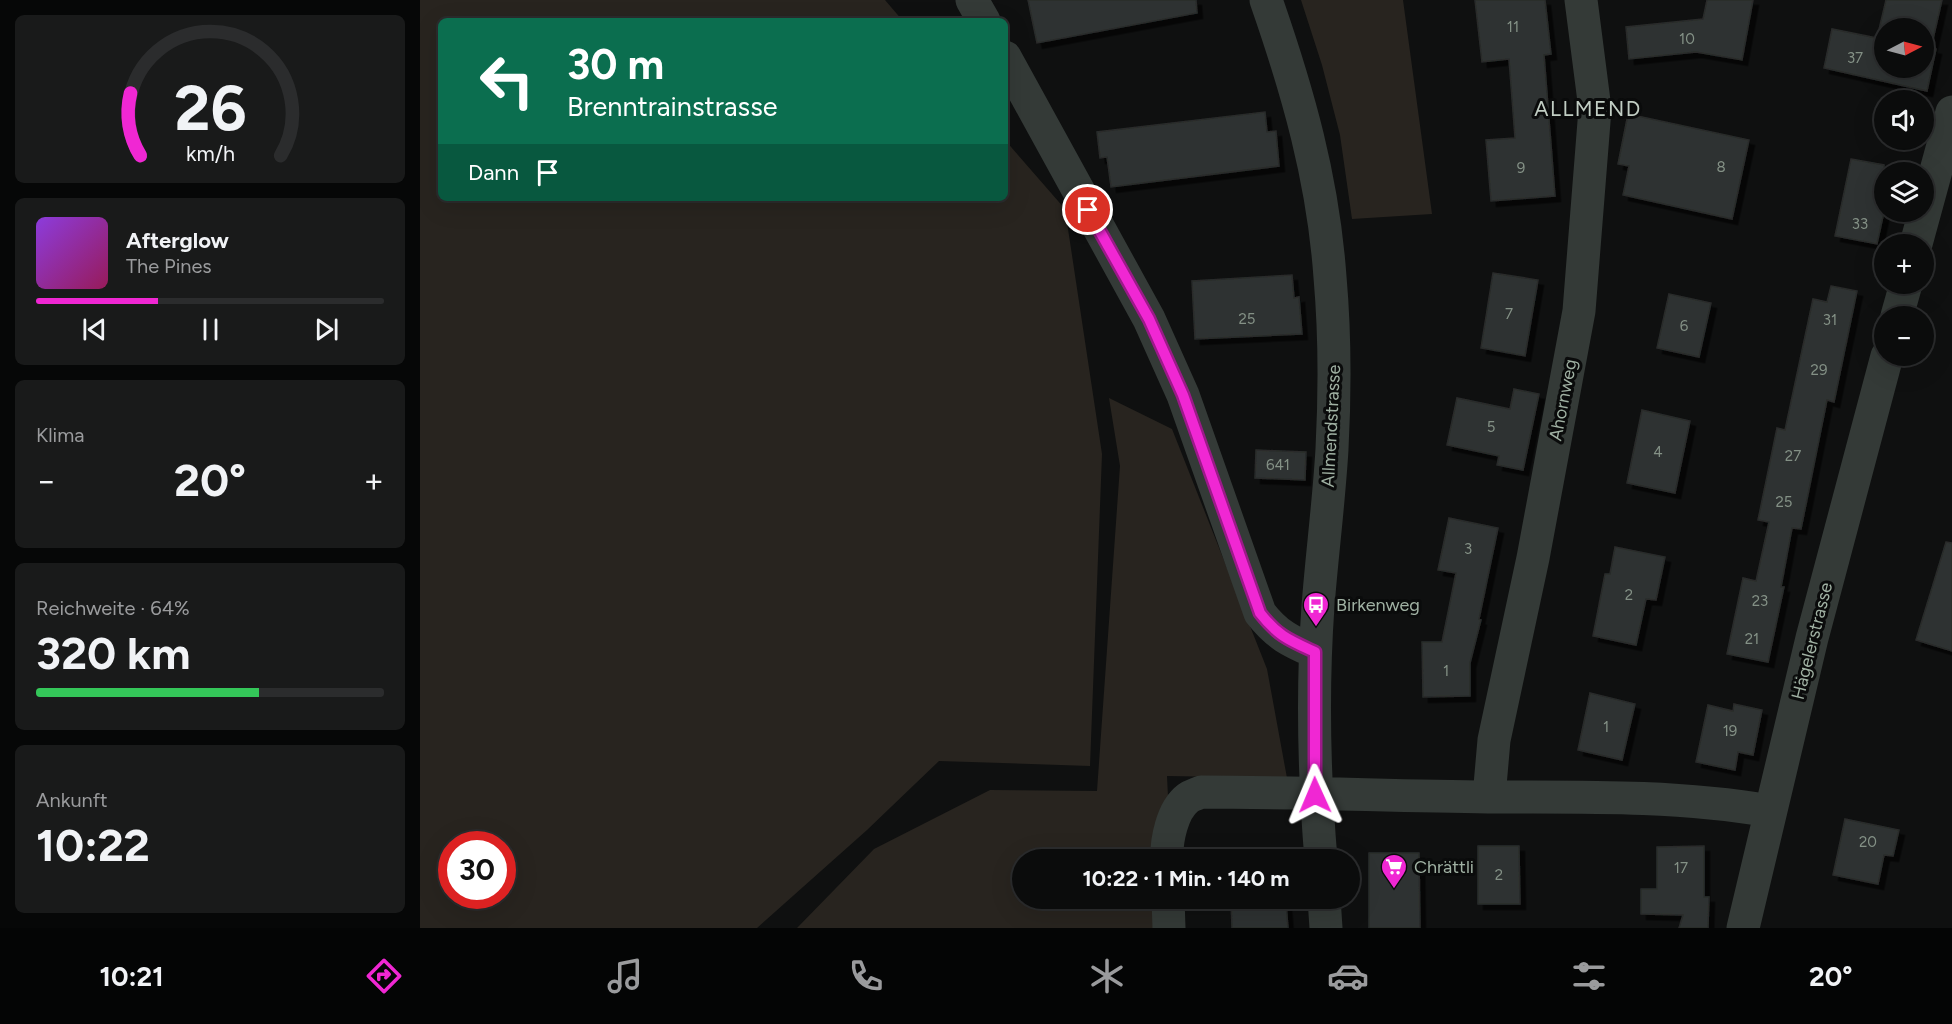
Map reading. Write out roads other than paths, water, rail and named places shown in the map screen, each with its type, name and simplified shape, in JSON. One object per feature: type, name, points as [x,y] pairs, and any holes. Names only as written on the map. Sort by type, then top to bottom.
[{"type":"street","points":[[972,0],[982,18]]},
{"type":"street","name":"Allmendstrasse","points":[[1266,0],[1292,74],[1311,143],[1330,276],[1334,351],[1332,449],[1315,652],[1315,795],[1320,849]]},
{"type":"street","name":"Ahornweg","points":[[1489,797],[1494,740],[1533,558],[1579,311],[1595,109],[1581,0]]},
{"type":"street","points":[[1008,62],[1149,319],[1183,395],[1260,613],[1285,639],[1315,652]]},
{"type":"street","points":[[1919,234],[1952,112]]},
{"type":"street","name":"Hägelerstrasse","points":[[1743,928],[1812,638],[1884,366]]},
{"type":"street","points":[[1167,849],[1177,810],[1188,798],[1201,792],[1606,797],[1723,803],[1770,811]]},
{"type":"street","points":[[1168,909],[1169,928]]},
{"type":"street","points":[[1325,909],[1326,928]]},
{"type":"place","name":"Birkenweg","points":[[1316,628]]},
{"type":"place","name":"Chrättli","points":[[1394,890]]},
{"type":"district","name":"ALLMEND","points":[[1588,108]]}]
